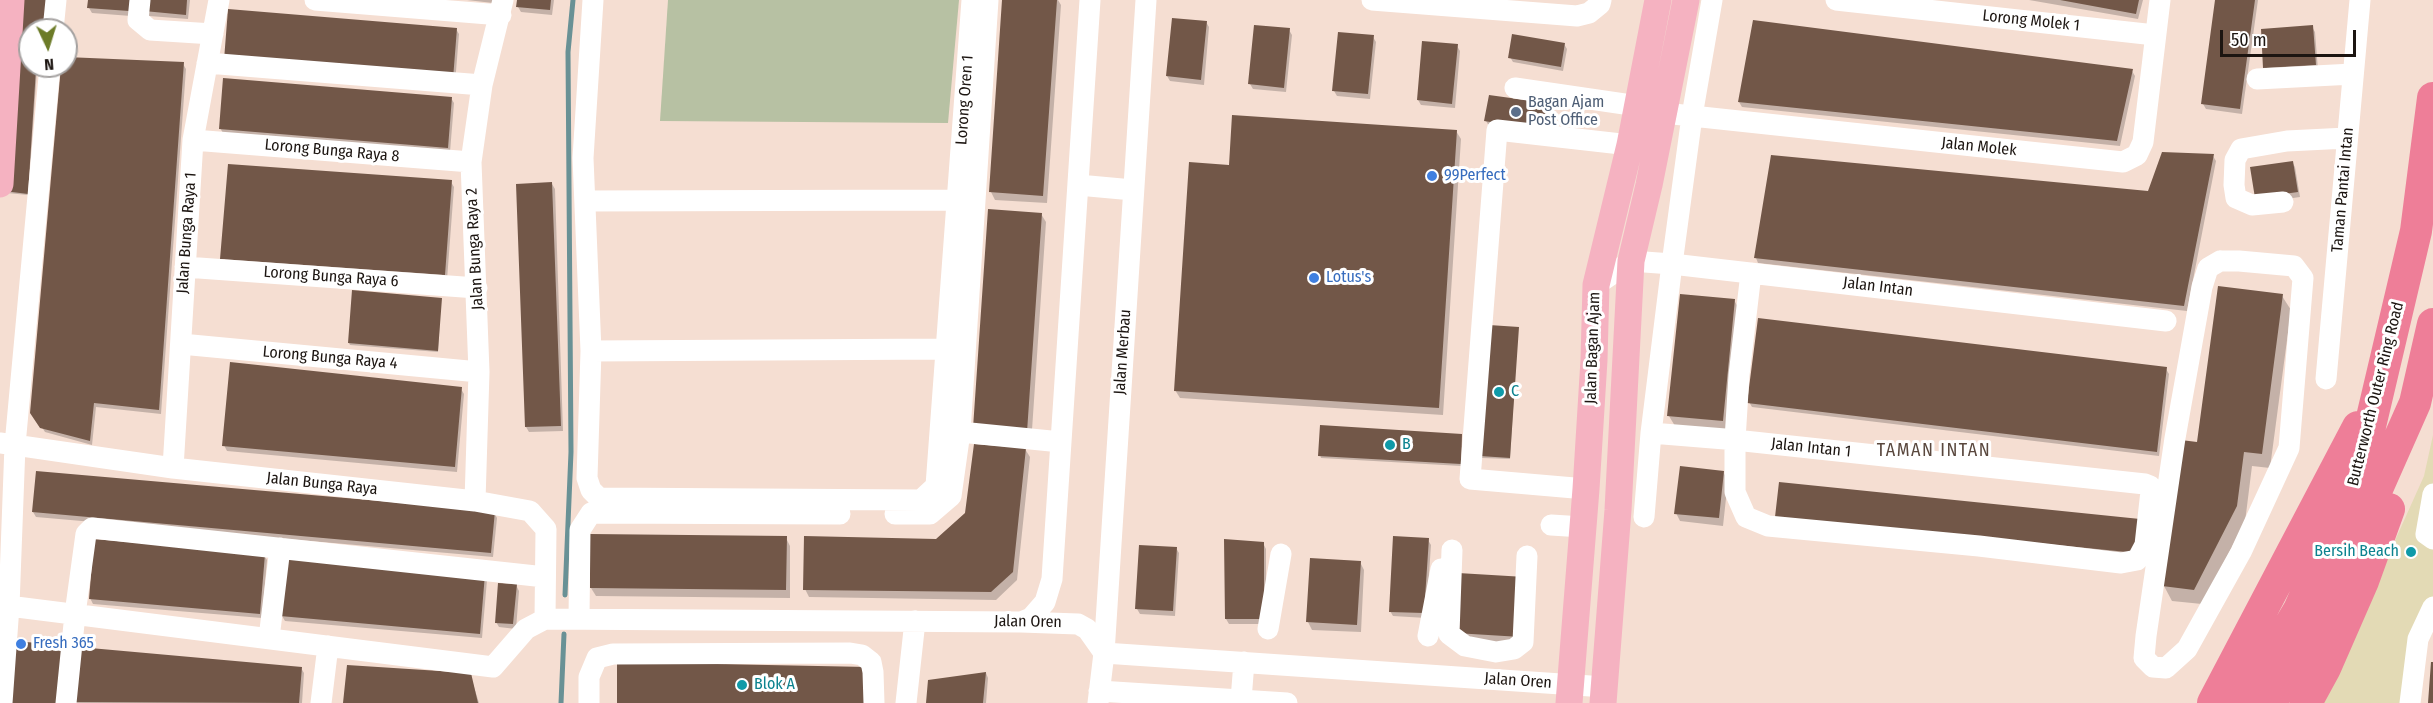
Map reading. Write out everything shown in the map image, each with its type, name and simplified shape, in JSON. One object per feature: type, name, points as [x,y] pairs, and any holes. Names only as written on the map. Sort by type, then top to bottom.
[{"type":"highway","name":"Butterworth Outer Ring Road","points":[[2244,703],[2299,610],[2358,477],[2416,231],[2433,98]]},
{"type":"highway","name":"Butterworth Outer Ring Road","points":[[2271,703],[2319,620],[2415,403],[2433,324]]},
{"type":"highway","points":[[2213,703],[2382,381]]},
{"type":"highway","points":[[2306,703],[2325,668],[2363,581],[2392,498],[2415,403]]},
{"type":"main road","points":[[0,184],[11,0]]},
{"type":"main road","name":"Jalan Bagan Ajam","points":[[1570,694],[1576,642],[1586,489],[1596,285],[1630,145],[1658,0]]},
{"type":"main road","name":"Jalan Bagan Ajam","points":[[1604,695],[1618,510],[1631,261],[1649,185],[1686,0]]},
{"type":"street","points":[[54,18],[56,0]]},
{"type":"street","points":[[140,0],[138,20],[150,30],[213,34]]},
{"type":"street","name":"Jalan Bunga Raya 1","points":[[173,468],[193,140],[219,0]]},
{"type":"street","points":[[315,0],[502,7]]},
{"type":"street","points":[[593,0],[583,158],[591,351],[946,349]]},
{"type":"street","name":"Lorong Oren 1","points":[[591,351],[587,478],[591,490],[599,498],[921,500],[936,486],[972,0]]},
{"type":"street","points":[[579,619],[580,530],[591,513],[930,514],[951,496],[960,432],[988,0]]},
{"type":"street","points":[[1021,622],[1031,618],[1039,610],[1051,587],[1090,0]]},
{"type":"street","name":"Jalan Merbau","points":[[1098,697],[1104,653],[1146,0]]},
{"type":"street","points":[[1372,0],[1577,16],[1589,13],[1601,0]]},
{"type":"street","points":[[1644,517],[1651,433],[1672,264],[1692,116],[1712,0]]},
{"type":"street","name":"Lorong Molek 1","points":[[1836,0],[1876,2],[2154,35]]},
{"type":"street","name":"Jalan Molek","points":[[1664,113],[2123,162],[2137,155],[2143,142],[2160,0]]},
{"type":"street","name":"Taman Pantai Intan","points":[[2326,379],[2360,0]]},
{"type":"street","name":"Jalan Bunga Raya 2","points":[[475,501],[479,372],[471,162],[482,86],[502,7]]},
{"type":"street","points":[[207,63],[482,86]]},
{"type":"street","points":[[2257,80],[2353,74]]},
{"type":"street","points":[[2,703],[7,444],[49,78]]},
{"type":"street","points":[[1515,88],[1638,106]]},
{"type":"street","points":[[1586,489],[1470,479],[1497,130],[1630,145]]},
{"type":"street","points":[[2283,202],[2252,205],[2236,198],[2235,160],[2241,148],[2287,141],[2347,138]]},
{"type":"street","name":"Lorong Bunga Raya 8","points":[[193,140],[471,162]]},
{"type":"street","points":[[1078,185],[1133,190]]},
{"type":"street","points":[[1649,185],[1682,190]]},
{"type":"street","points":[[585,201],[958,200]]},
{"type":"street","points":[[1596,285],[1631,261]]},
{"type":"street","name":"Jalan Intan","points":[[1631,261],[2166,321]]},
{"type":"street","points":[[2220,261],[2294,266],[2303,283],[2289,448],[2241,552],[2187,649],[2166,668],[2153,667],[2144,658],[2152,589],[2202,287],[2208,268],[2220,261]]},
{"type":"street","name":"Lorong Bunga Raya 6","points":[[185,267],[477,288]]},
{"type":"street","points":[[1735,440],[1739,375],[1751,273]]},
{"type":"street","points":[[2303,283],[2334,285]]},
{"type":"street","name":"Lorong Bunga Raya 4","points":[[181,344],[479,372]]},
{"type":"street","points":[[960,432],[1061,442]]},
{"type":"street","name":"Jalan Intan 1","points":[[1651,433],[1735,440],[2145,483],[2150,486],[2151,491],[2145,545],[2137,560],[2121,563],[1979,546],[1768,526],[1746,517],[1735,492],[1735,440]]},
{"type":"street","name":"Jalan Bunga Raya","points":[[7,444],[173,468],[475,501],[530,511],[546,529],[545,619]]},
{"type":"street","points":[[2433,494],[2426,534],[2433,539]]},
{"type":"street","points":[[1551,525],[1583,527]]},
{"type":"street","points":[[66,703],[86,534],[92,528],[545,577]]},
{"type":"street","points":[[269,638],[280,548]]},
{"type":"street","points":[[1268,629],[1281,554]]},
{"type":"street","points":[[1428,636],[1446,559],[1449,634],[1465,646],[1496,652],[1514,650],[1522,642],[1527,556]]},
{"type":"street","points":[[4,605],[493,667],[526,628],[545,619]]},
{"type":"street","points":[[2410,703],[2418,639],[2433,607]]},
{"type":"street","name":"Jalan Oren","points":[[545,619],[1078,624],[1087,629],[1104,653],[1244,662],[1570,694],[1604,695]]},
{"type":"street","points":[[906,703],[915,621]]},
{"type":"street","points":[[321,703],[328,646]]},
{"type":"street","points":[[589,703],[589,677],[597,658],[613,654],[850,653],[862,655],[871,662],[874,703]]},
{"type":"street","points":[[1241,700],[1244,662]]},
{"type":"street","points":[[1098,697],[1287,703]]},
{"type":"green space","points":[[668,0],[959,0],[948,123],[660,121]]},
{"type":"sand","name":"Bersih Beach","points":[[2433,435],[2433,628],[2424,643],[2420,703],[2322,703],[2424,476]]},
{"type":"building","points":[[19,0],[50,0],[48,18],[18,18],[18,78],[35,78],[28,194],[4,191]]},
{"type":"building","points":[[88,0],[130,0],[129,11],[87,8]]},
{"type":"building","points":[[145,0],[187,0],[186,15],[144,11]]},
{"type":"building","points":[[517,0],[551,0],[550,10],[516,7]]},
{"type":"building","points":[[1002,0],[1057,0],[1043,196],[989,192]]},
{"type":"building","points":[[2060,0],[2139,0],[2136,14]]},
{"type":"building","points":[[2215,0],[2255,0],[2240,109],[2201,104]]},
{"type":"building","points":[[228,9],[457,28],[453,79],[224,60]]},
{"type":"building","points":[[1172,18],[1207,21],[1201,80],[1166,76]]},
{"type":"building","points":[[1753,20],[2133,69],[2117,141],[1738,102]]},
{"type":"building","points":[[1254,25],[1290,28],[1284,88],[1248,84]]},
{"type":"building","points":[[2313,25],[2316,65],[2263,68],[2261,29]]},
{"type":"building","points":[[1338,32],[1374,35],[1368,94],[1332,91]]},
{"type":"building","points":[[1512,34],[1565,43],[1561,67],[1508,58]]},
{"type":"building","points":[[1422,41],[1458,44],[1452,104],[1417,100]]},
{"type":"building","points":[[78,58],[184,62],[159,410],[94,403],[90,441],[40,428],[30,413],[60,78],[78,78]]},
{"type":"building","points":[[223,78],[452,97],[448,148],[219,129]]},
{"type":"building","name":"Bagan Ajam Post Office","points":[[1489,95],[1547,103],[1543,130],[1484,121]]},
{"type":"building","name":"Lotus's","points":[[1232,115],[1457,130],[1439,408],[1174,391],[1189,162],[1229,165]]},
{"type":"building","points":[[2162,152],[2214,154],[2184,306],[1754,258],[1771,155],[2148,191]]},
{"type":"building","points":[[2293,161],[2298,192],[2255,198],[2250,167]]},
{"type":"building","points":[[228,164],[452,180],[445,275],[220,259]]},
{"type":"building","points":[[552,182],[561,426],[525,427],[516,184]]},
{"type":"building","points":[[988,209],[1042,213],[1027,432],[973,428]]},
{"type":"building","points":[[2218,286],[2283,294],[2262,454],[2244,452],[2237,506],[2194,590],[2162,586],[2181,440],[2197,442]]},
{"type":"building","points":[[352,290],[442,298],[438,351],[348,343]]},
{"type":"building","points":[[1680,294],[1735,299],[1723,421],[1667,416]]},
{"type":"building","points":[[1758,318],[2167,367],[2157,452],[1747,403]]},
{"type":"building","name":"C","points":[[1489,325],[1519,327],[1510,458],[1480,456]]},
{"type":"building","points":[[230,362],[462,387],[455,467],[222,446]]},
{"type":"building","name":"B","points":[[1320,425],[1462,434],[1461,464],[1318,456]]},
{"type":"building","points":[[974,444],[1026,448],[1013,572],[991,592],[803,590],[804,536],[936,539],[965,513]]},
{"type":"building","points":[[1680,466],[1724,471],[1719,518],[1674,514]]},
{"type":"building","points":[[36,471],[495,511],[491,553],[32,512]]},
{"type":"building","points":[[1779,482],[2140,519],[2137,553],[1775,517]]},
{"type":"building","points":[[590,534],[787,536],[786,590],[590,588]]},
{"type":"building","points":[[1393,536],[1429,538],[1424,613],[1389,612]]},
{"type":"building","points":[[94,539],[265,554],[260,614],[89,599]]},
{"type":"building","points":[[1224,539],[1264,542],[1264,619],[1225,619]]},
{"type":"building","points":[[1139,545],[1177,547],[1173,611],[1135,609]]},
{"type":"building","points":[[286,556],[485,574],[480,634],[280,616]]},
{"type":"building","points":[[1310,558],[1361,561],[1357,625],[1306,622]]},
{"type":"building","points":[[1458,573],[1525,577],[1521,637],[1455,633]]},
{"type":"building","points":[[498,583],[517,584],[513,624],[495,623]]},
{"type":"building","points":[[13,641],[64,645],[58,703],[8,703]]},
{"type":"building","points":[[79,647],[302,667],[299,703],[74,702]]},
{"type":"building","name":"Blok A","points":[[617,662],[868,667],[867,703],[617,703]]},
{"type":"building","points":[[2431,662],[2433,662],[2433,703],[2428,703]]},
{"type":"building","points":[[347,665],[471,673],[478,703],[343,703]]},
{"type":"building","points":[[986,672],[983,703],[926,703],[928,680]]},
{"type":"waterway","points":[[565,595],[571,452],[568,52],[573,0]]},
{"type":"waterway","points":[[561,703],[564,634]]},
{"type":"place","name":"Bagan Ajam Post Office","points":[[1516,112]]},
{"type":"place","name":"99Perfect","points":[[1432,176]]},
{"type":"place","name":"Lotus's","points":[[1314,278]]},
{"type":"place","name":"C","points":[[1499,392]]},
{"type":"place","name":"B","points":[[1390,445]]},
{"type":"place","name":"Bersih Beach","points":[[2411,552]]},
{"type":"place","name":"Fresh 365","points":[[21,644]]},
{"type":"place","name":"Blok A","points":[[742,685]]},
{"type":"district","name":"TAMAN INTAN","points":[[1934,451]]}]
